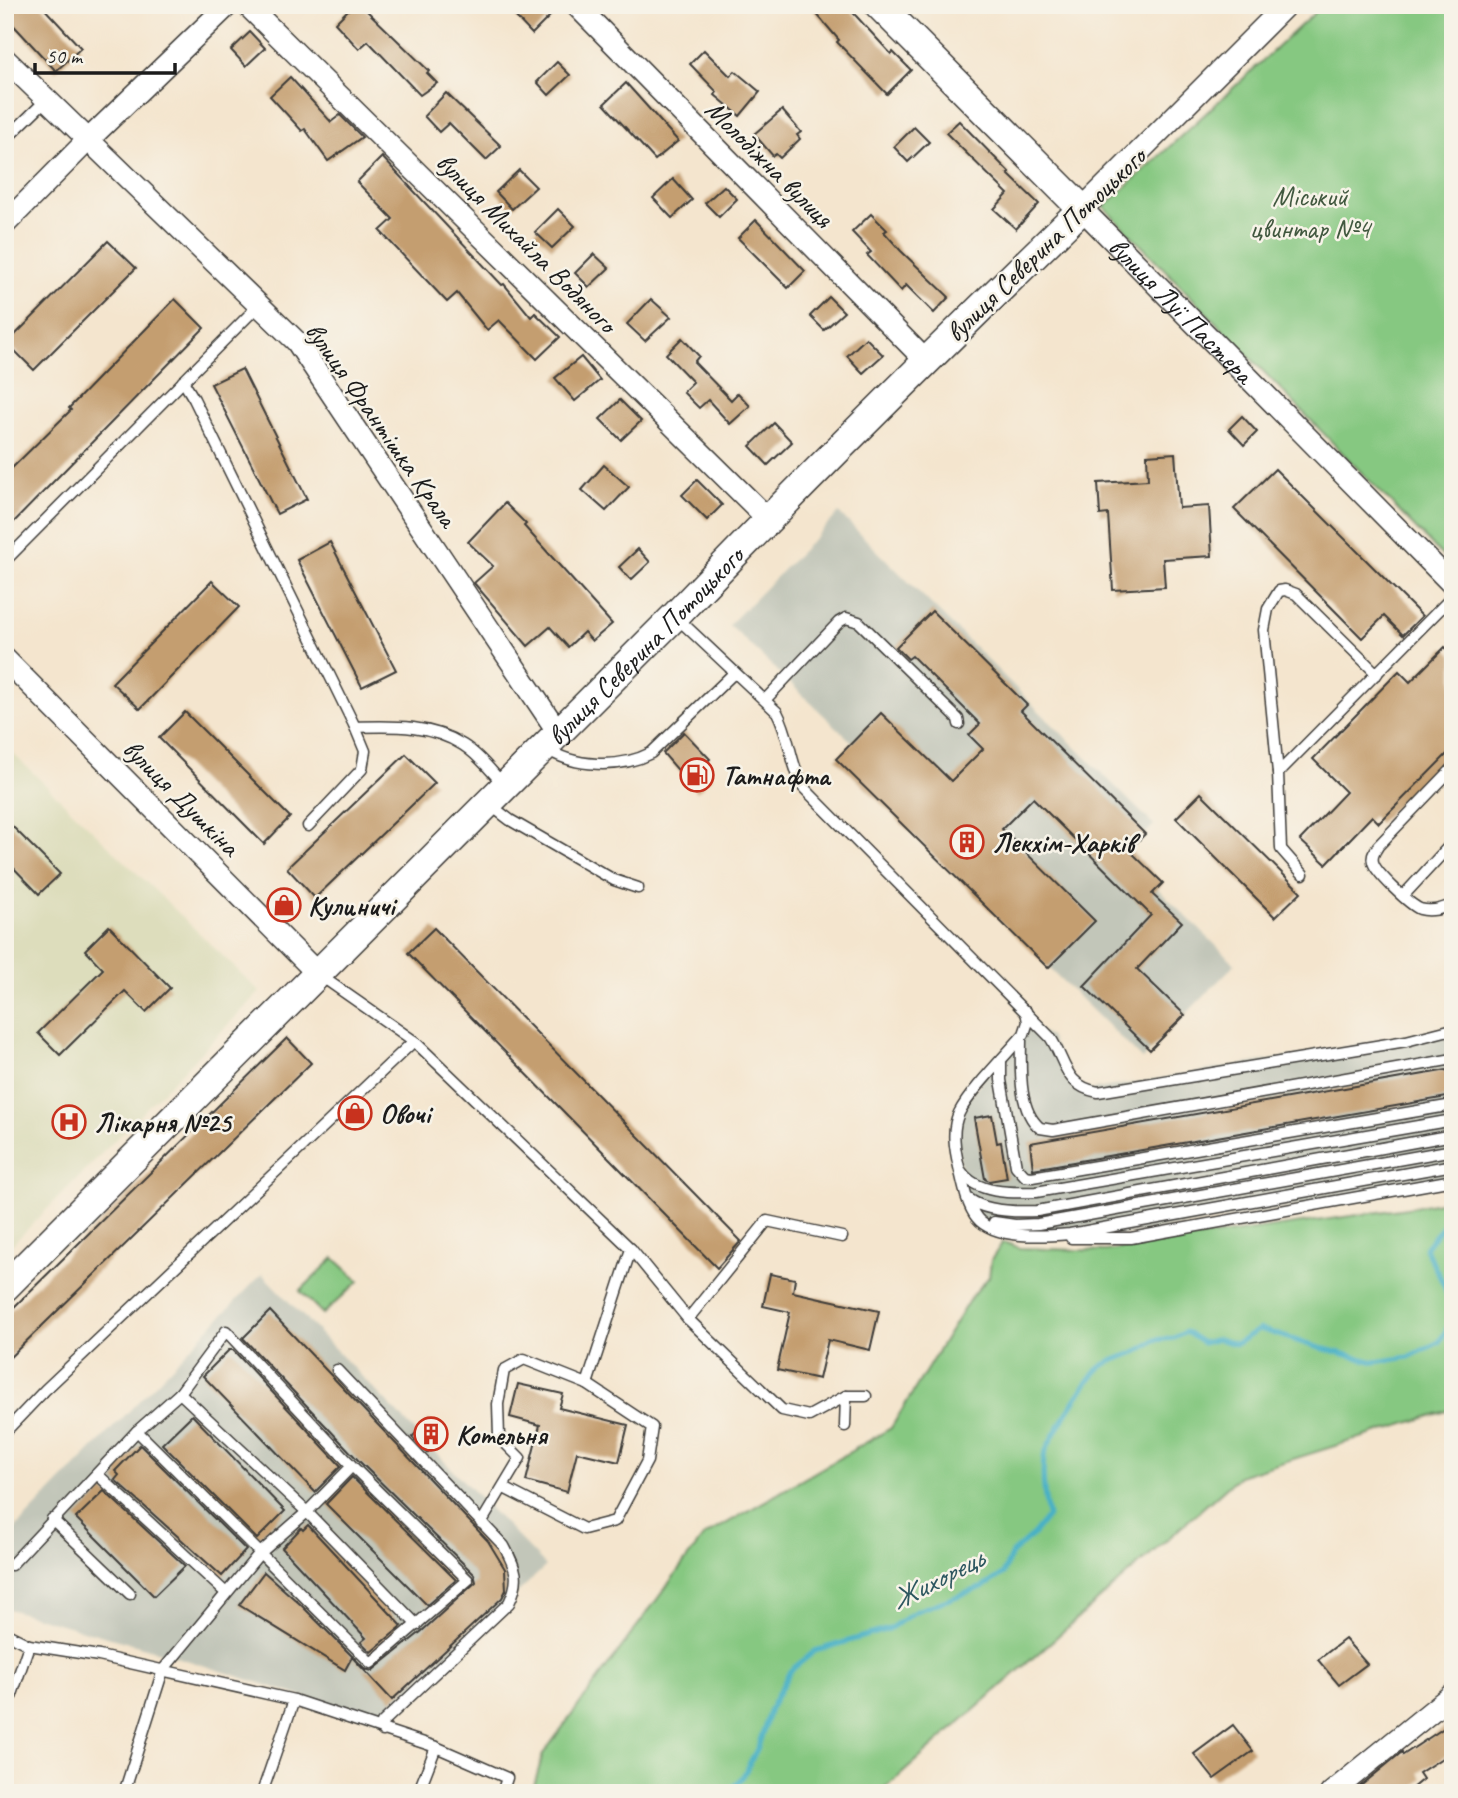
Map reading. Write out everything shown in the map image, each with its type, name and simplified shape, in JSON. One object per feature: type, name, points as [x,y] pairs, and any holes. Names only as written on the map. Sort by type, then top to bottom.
[{"type":"street","points":[[5,224],[228,5]]},
{"type":"street","name":"вулиця Михайла Водяного","points":[[247,5],[768,519]]},
{"type":"street","name":"Молодіжна вулиця","points":[[576,5],[925,360]]},
{"type":"street","name":"вулиця Луї Пастера","points":[[879,5],[1453,585]]},
{"type":"street","name":"вулиця Северина Потоцького","points":[[5,1287],[675,616],[925,360],[1082,209],[1286,5]]},
{"type":"street","name":"вулиця Франтішка Крала","points":[[5,59],[297,342],[551,740]]},
{"type":"street","name":"вулиця Душкіна","points":[[5,659],[318,974]]},
{"type":"street","points":[[1331,1793],[1453,1694]]},
{"type":"lane","points":[[5,141],[46,100]]},
{"type":"lane","points":[[5,561],[258,306]]},
{"type":"lane","points":[[183,381],[365,751],[362,769],[308,826]]},
{"type":"lane","points":[[1303,874],[1281,849],[1279,839],[1278,773],[1264,630],[1268,609],[1279,591],[1296,594],[1377,674]]},
{"type":"lane","points":[[1278,773],[1453,596]]},
{"type":"lane","points":[[675,616],[777,712],[785,726],[794,770],[803,787],[1026,1011],[1056,1045],[1072,1080],[1079,1086],[1098,1091],[1406,1041],[1453,1028]]},
{"type":"lane","points":[[765,700],[839,622],[846,618],[859,622],[958,719],[959,723]]},
{"type":"lane","points":[[551,740],[556,756],[591,764],[619,763],[642,758],[651,753],[734,673]]},
{"type":"lane","points":[[355,727],[422,728],[444,735],[464,746],[475,755],[510,820],[614,880],[638,888]]},
{"type":"lane","points":[[1452,906],[1422,909],[1413,905],[1377,870],[1373,855],[1378,846],[1453,768]]},
{"type":"lane","points":[[1403,896],[1453,842]]},
{"type":"lane","points":[[318,974],[414,1041],[631,1249],[688,1319],[782,1410],[809,1416],[846,1396],[866,1396]]},
{"type":"lane","points":[[1026,1011],[1028,1022],[1021,1038],[958,1114],[955,1129],[956,1151],[967,1197],[977,1218],[987,1225],[1017,1235],[1037,1237],[1098,1240],[1131,1238],[1453,1180]]},
{"type":"lane","points":[[1021,1038],[1021,1078],[1028,1113],[1040,1128],[1053,1130],[1453,1059]]},
{"type":"lane","points":[[5,1432],[414,1041]]},
{"type":"lane","points":[[1002,1062],[1000,1080],[1016,1166],[1025,1176],[1032,1177],[1453,1105]]},
{"type":"lane","points":[[960,1169],[972,1182],[986,1188],[1018,1193],[1036,1192],[1453,1120]]},
{"type":"lane","points":[[967,1197],[979,1205],[1016,1212],[1037,1211],[1453,1135]]},
{"type":"lane","points":[[977,1218],[1015,1225],[1038,1224],[1453,1150]]},
{"type":"lane","points":[[1037,1237],[1070,1234],[1453,1165]]},
{"type":"lane","points":[[688,1319],[766,1221],[842,1237]]},
{"type":"lane","points":[[587,1384],[631,1249]]},
{"type":"lane","points":[[11,1565],[137,1431],[180,1393],[226,1331],[352,1466],[468,1580],[371,1662],[137,1431]]},
{"type":"lane","points":[[481,1523],[520,1458],[499,1437],[498,1404],[504,1370],[524,1359],[587,1384],[652,1427],[647,1461],[615,1521],[584,1529],[504,1488]]},
{"type":"lane","points":[[337,1370],[504,1546],[517,1572],[515,1591],[499,1615],[382,1723],[383,1731]]},
{"type":"lane","points":[[180,1393],[307,1512],[416,1625]]},
{"type":"lane","points":[[845,1426],[846,1396]]},
{"type":"lane","points":[[124,1793],[163,1670],[259,1554],[307,1512],[352,1466]]},
{"type":"lane","points":[[97,1474],[226,1593]]},
{"type":"lane","points":[[52,1519],[130,1594]]},
{"type":"lane","points":[[5,1633],[29,1645],[99,1656],[293,1700],[436,1747],[507,1778],[502,1793]]},
{"type":"lane","points":[[5,1715],[29,1645]]},
{"type":"lane","points":[[262,1793],[293,1700]]},
{"type":"lane","points":[[418,1793],[436,1747]]},
{"type":"shaded area","points":[[839,513],[1154,825],[1129,850],[1163,883],[1158,889],[1235,964],[1142,1059],[836,759],[852,742],[729,625]]},
{"type":"shaded area","name":"Лікарня №25","points":[[5,746],[260,992],[5,1252]]},
{"type":"shaded area","points":[[1028,1022],[1050,1037],[1072,1080],[1090,1090],[1453,1029],[1453,1180],[1098,1240],[987,1225],[966,1197],[955,1130],[971,1095]]},
{"type":"shaded area","points":[[262,1274],[546,1566],[381,1721],[167,1654],[5,1608],[5,1539]]},
{"type":"green space","name":"Міський цвинтар №4","points":[[1323,5],[1453,5],[1453,567],[1104,207]]},
{"type":"green space","points":[[1453,1199],[1453,1409],[1239,1476],[880,1793],[532,1793],[543,1754],[703,1537],[891,1428],[971,1297],[989,1277],[991,1260],[1003,1242],[1020,1248],[1105,1251],[1414,1207]]},
{"type":"green space","points":[[334,1258],[359,1281],[323,1314],[300,1291]]},
{"type":"building","points":[[5,5],[41,5],[81,48],[56,71],[5,16]]},
{"type":"building","points":[[353,5],[361,5],[429,71],[427,73],[437,83],[420,95],[368,41],[359,49],[335,23]]},
{"type":"building","points":[[522,5],[561,5],[532,34],[513,14]]},
{"type":"building","points":[[809,5],[846,5],[891,54],[893,52],[911,70],[887,94],[837,42],[839,40]]},
{"type":"building","points":[[250,32],[265,48],[246,66],[231,50]]},
{"type":"building","points":[[704,50],[730,76],[735,71],[760,92],[740,116],[715,95],[717,92],[690,64]]},
{"type":"building","points":[[557,62],[570,75],[549,95],[537,82]]},
{"type":"building","points":[[290,77],[331,122],[340,115],[362,137],[328,161],[305,129],[302,131],[270,96]]},
{"type":"building","points":[[626,83],[678,141],[655,160],[604,104]]},
{"type":"building","points":[[446,93],[501,146],[486,160],[449,123],[439,132],[424,116]]},
{"type":"building","points":[[782,110],[801,132],[797,135],[800,139],[780,158],[776,154],[773,156],[754,134]]},
{"type":"building","points":[[959,121],[1039,204],[1016,229],[994,209],[1008,194],[946,133]]},
{"type":"building","points":[[914,127],[929,142],[908,162],[894,147]]},
{"type":"building","points":[[382,157],[502,285],[504,284],[531,317],[535,313],[560,337],[537,359],[499,320],[487,330],[457,293],[447,302],[380,231],[393,219],[357,182]]},
{"type":"building","points":[[519,170],[536,187],[512,209],[496,192]]},
{"type":"building","points":[[673,179],[692,200],[672,218],[653,198]]},
{"type":"building","points":[[724,186],[737,199],[719,217],[705,203]]},
{"type":"building","points":[[558,209],[575,226],[552,248],[535,232]]},
{"type":"building","points":[[871,214],[887,230],[884,232],[901,251],[949,297],[934,313],[906,285],[901,291],[867,255],[871,252],[852,232]]},
{"type":"building","points":[[756,220],[805,271],[788,288],[738,238]]},
{"type":"building","points":[[108,241],[136,268],[34,370],[7,343]]},
{"type":"building","points":[[594,254],[609,268],[589,287],[575,273]]},
{"type":"building","points":[[829,297],[844,312],[824,330],[810,316]]},
{"type":"building","points":[[175,299],[204,328],[5,531],[5,475],[71,410],[69,408]]},
{"type":"building","points":[[651,299],[671,317],[645,341],[627,324]]},
{"type":"building","points":[[682,338],[699,356],[694,362],[731,400],[738,393],[750,406],[730,424],[708,400],[699,408],[683,392],[693,382],[666,354]]},
{"type":"building","points":[[866,338],[883,355],[863,373],[847,356]]},
{"type":"building","points":[[581,357],[600,380],[575,401],[555,378]]},
{"type":"building","points":[[242,369],[307,499],[277,514],[211,384]]},
{"type":"building","points":[[620,400],[641,421],[621,440],[600,419]]},
{"type":"building","points":[[1242,416],[1257,432],[1244,445],[1229,429]]},
{"type":"building","points":[[774,423],[792,442],[768,465],[750,446]]},
{"type":"building","points":[[1175,453],[1179,508],[1209,506],[1212,556],[1163,559],[1165,587],[1113,590],[1108,514],[1100,515],[1098,483],[1148,480],[1147,455]]},
{"type":"building","points":[[604,465],[629,487],[606,511],[582,490]]},
{"type":"building","points":[[1275,469],[1422,616],[1403,635],[1384,616],[1362,638],[1234,509]]},
{"type":"building","points":[[697,480],[722,505],[707,520],[682,495]]},
{"type":"building","points":[[505,503],[612,624],[592,641],[584,632],[568,647],[550,627],[528,646],[474,583],[493,566],[468,542]]},
{"type":"building","points":[[330,542],[396,670],[362,687],[297,560]]},
{"type":"building","points":[[638,549],[650,562],[631,580],[619,567]]},
{"type":"building","points":[[212,581],[239,607],[140,709],[112,683]]},
{"type":"building","name":"Лекхім-Харків","points":[[932,611],[1027,705],[1021,711],[1145,834],[1129,850],[1163,883],[1152,894],[1182,922],[1137,969],[1185,1015],[1150,1050],[1084,986],[1151,915],[1033,798],[1002,829],[1095,921],[1048,968],[836,759],[881,713],[951,781],[983,749],[969,735],[980,724],[912,656],[908,659],[896,647]]},
{"type":"building","points":[[1445,647],[1453,655],[1453,748],[1379,823],[1372,816],[1326,864],[1300,840],[1346,792],[1313,759],[1399,671],[1410,682]]},
{"type":"building","points":[[185,712],[290,817],[264,844],[159,738]]},
{"type":"building","points":[[684,732],[710,759],[702,767],[712,777],[697,792],[663,753]]},
{"type":"building","points":[[406,754],[435,783],[315,898],[287,868]]},
{"type":"building","points":[[1201,793],[1301,892],[1275,917],[1176,818]]},
{"type":"building","points":[[5,819],[60,874],[39,894],[5,859]]},
{"type":"building","points":[[109,926],[170,988],[146,1012],[125,991],[60,1055],[38,1033],[103,969],[85,950]]},
{"type":"building","points":[[434,928],[741,1241],[717,1268],[408,953]]},
{"type":"building","points":[[287,1038],[311,1063],[5,1362],[5,1316]]},
{"type":"building","points":[[1453,1069],[1453,1096],[1033,1169],[1030,1143]]},
{"type":"building","points":[[992,1115],[997,1143],[1001,1142],[1007,1178],[989,1181],[985,1179],[974,1118]]},
{"type":"building","points":[[770,1274],[795,1279],[793,1292],[879,1311],[870,1350],[828,1340],[819,1379],[777,1370],[790,1312],[763,1306]]},
{"type":"building","points":[[270,1311],[488,1541],[505,1569],[506,1590],[502,1598],[392,1700],[352,1657],[345,1670],[239,1605],[264,1572],[365,1669],[372,1671],[422,1631],[476,1582],[474,1574],[358,1460],[243,1338]]},
{"type":"building","points":[[229,1350],[233,1350],[341,1466],[315,1492],[203,1376]]},
{"type":"building","points":[[518,1384],[563,1394],[559,1408],[628,1425],[619,1462],[577,1452],[567,1492],[526,1481],[540,1425],[510,1417]]},
{"type":"building","points":[[192,1415],[285,1511],[257,1539],[162,1444]]},
{"type":"building","name":"Котельня","points":[[429,1420],[445,1436],[427,1453],[412,1437]]},
{"type":"building","points":[[140,1445],[246,1550],[222,1576],[115,1480],[119,1475],[115,1471]]},
{"type":"building","points":[[352,1477],[456,1580],[427,1605],[326,1504]]},
{"type":"building","points":[[104,1491],[185,1566],[154,1596],[76,1518]]},
{"type":"building","points":[[308,1525],[402,1626],[371,1652],[361,1642],[366,1638],[282,1548],[301,1528],[303,1530]]},
{"type":"building","points":[[1345,1639],[1367,1664],[1339,1685],[1318,1660]]},
{"type":"building","points":[[1453,1722],[1453,1751],[1419,1773],[1423,1779],[1406,1793],[1352,1793],[1402,1752],[1403,1755]]},
{"type":"building","points":[[1233,1725],[1253,1751],[1214,1779],[1194,1754]]},
{"type":"waterway","name":"Жихорець","points":[[1453,1217],[1449,1218],[1425,1248],[1444,1285],[1453,1313]]},
{"type":"waterway","name":"Жихорець","points":[[726,1793],[741,1780],[758,1747],[770,1709],[790,1671],[815,1651],[889,1629],[916,1611],[983,1587],[1003,1574],[1012,1553],[1034,1534],[1048,1516],[1044,1494],[1044,1457],[1060,1424],[1102,1366],[1142,1349],[1154,1340],[1174,1338],[1186,1332],[1203,1343],[1218,1339],[1236,1344],[1260,1329],[1375,1362],[1409,1357],[1439,1342],[1453,1319]]},
{"type":"place","name":"Татнафта","points":[[697,775]]},
{"type":"place","name":"Лекхім-Харків","points":[[967,842]]},
{"type":"place","name":"Кулиничі","points":[[284,905]]},
{"type":"place","name":"Овочі","points":[[355,1113]]},
{"type":"place","name":"Лікарня №25","points":[[69,1122]]},
{"type":"place","name":"Котельня","points":[[431,1434]]}]
